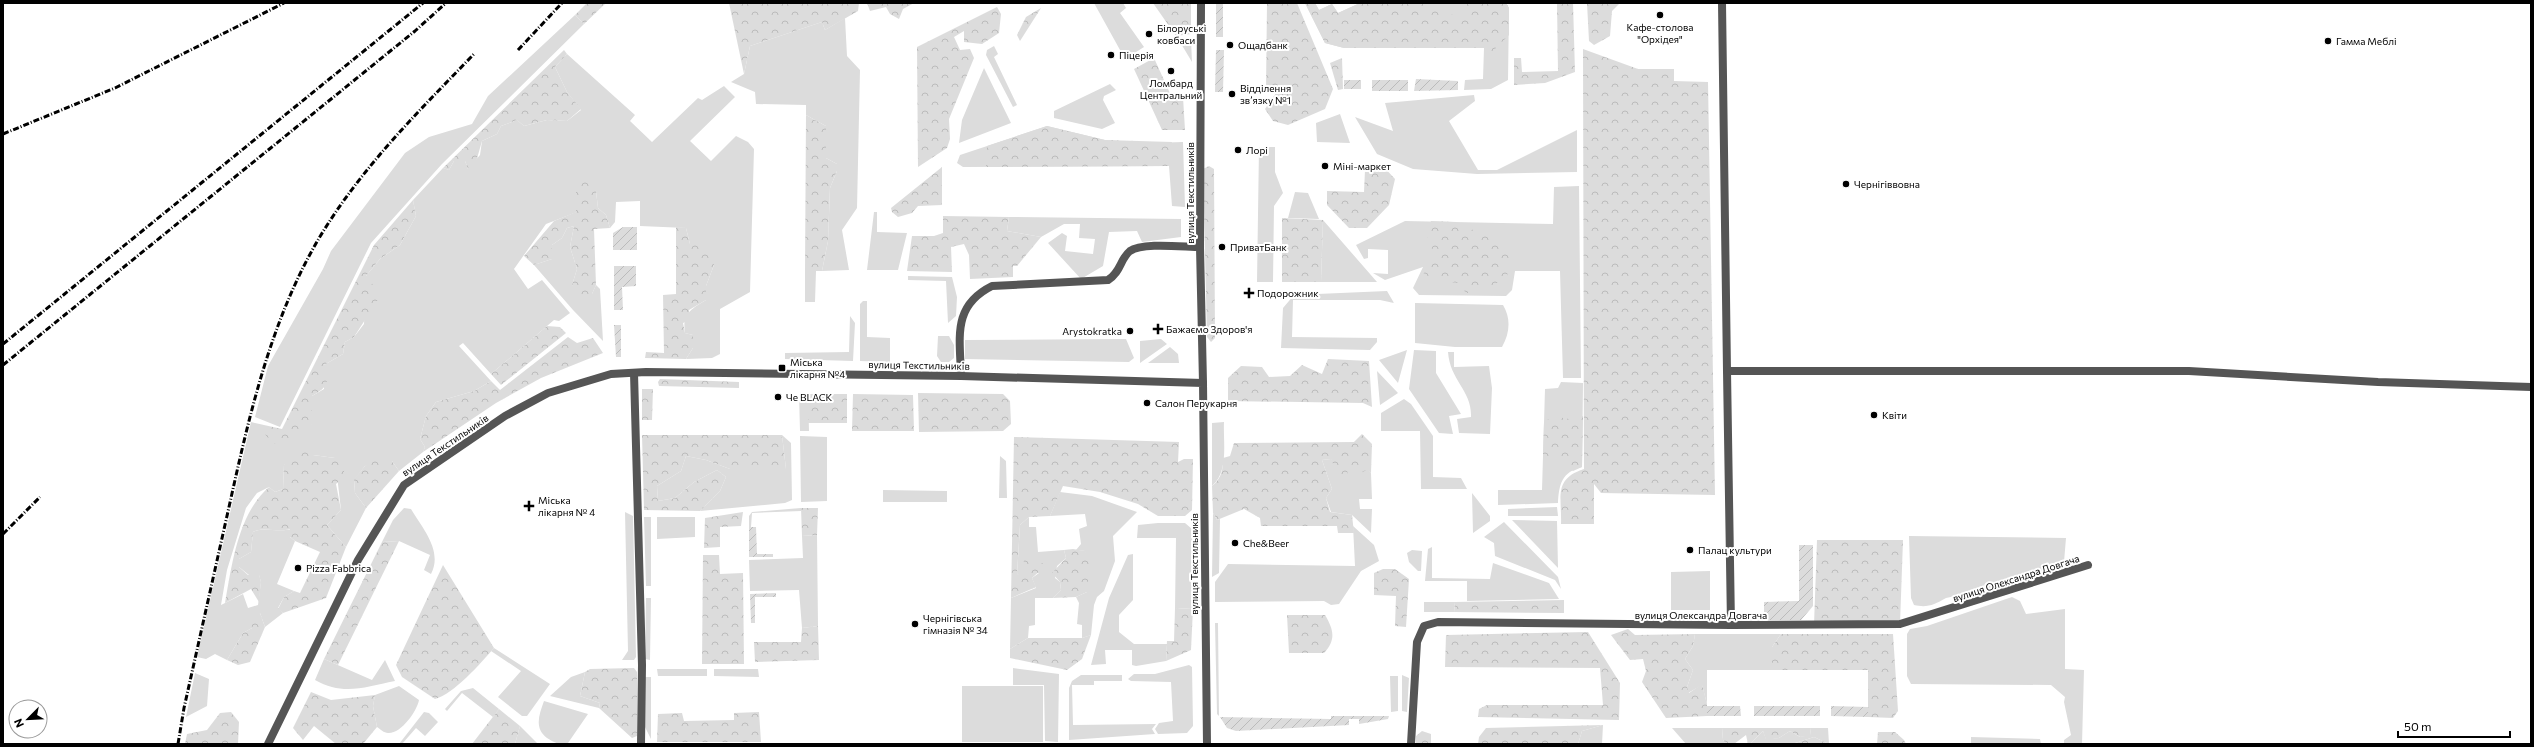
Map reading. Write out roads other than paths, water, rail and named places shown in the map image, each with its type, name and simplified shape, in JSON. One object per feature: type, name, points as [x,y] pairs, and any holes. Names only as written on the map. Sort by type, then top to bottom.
[{"type":"street","name":"вулиця Текстильників","points":[[1201,3],[1200,247],[1207,744]]},
{"type":"street","points":[[1722,3],[1731,625]]},
{"type":"street","points":[[961,376],[961,330],[963,311],[977,294],[992,286],[1108,280],[1118,274],[1130,251],[1141,247],[1200,247]]},
{"type":"street","name":"вулиця Текстильників","points":[[268,744],[358,560],[404,485],[505,416],[548,394],[611,374],[723,371],[1203,383]]},
{"type":"street","points":[[1727,371],[2189,371],[2378,382],[2531,387]]},
{"type":"street","points":[[634,373],[642,665],[641,744]]},
{"type":"street","name":"вулиця Олександра Довгача","points":[[1411,744],[1417,642],[1424,626],[1438,622],[1731,625],[1900,624],[2088,565]]},
{"type":"railway","points":[[3,134],[115,88],[284,3]]},
{"type":"railway","points":[[3,344],[423,3]]},
{"type":"railway","points":[[3,365],[415,31],[446,3]]},
{"type":"railway","points":[[518,50],[562,3]]},
{"type":"railway","points":[[178,744],[184,708],[245,435],[265,364],[290,295],[324,230],[357,182],[394,138],[474,54]]},
{"type":"railway","points":[[3,534],[40,497]]},
{"type":"place","name":"Кафе-столова \"Орхідея\"","points":[[1660,15]]},
{"type":"place","name":"Білоруські ковбаси","points":[[1149,34]]},
{"type":"place","name":"Гамма Меблі","points":[[2328,41]]},
{"type":"place","name":"Ощадбанк","points":[[1230,45]]},
{"type":"place","name":"Піцерія","points":[[1111,55]]},
{"type":"place","name":"Ломбард Центральний","points":[[1171,71]]},
{"type":"place","name":"Відділення зв’язку №1","points":[[1232,94]]},
{"type":"place","name":"Лорі","points":[[1238,150]]},
{"type":"place","name":"Міні-маркет","points":[[1325,166]]},
{"type":"place","name":"Чернігіввовна","points":[[1846,184]]},
{"type":"place","name":"ПриватБанк","points":[[1222,247]]},
{"type":"place","name":"Подорожник","points":[[1249,293]]},
{"type":"place","name":"Бажаємо Здоров'я","points":[[1158,329]]},
{"type":"place","name":"Arystokratka","points":[[1130,331]]},
{"type":"place","name":"Міська лікарня №4","points":[[782,368]]},
{"type":"place","name":"Че BLACK","points":[[778,397]]},
{"type":"place","name":"Салон Перукарня","points":[[1147,403]]},
{"type":"place","name":"Квіти","points":[[1874,415]]},
{"type":"place","name":"Міська лікарня № 4","points":[[529,506]]},
{"type":"place","name":"Che&Beer","points":[[1235,543]]},
{"type":"place","name":"Палац культури","points":[[1690,550]]},
{"type":"place","name":"Pizza Fabbrica","points":[[298,568]]},
{"type":"place","name":"Чернігівська гімназія № 34","points":[[915,624]]}]
